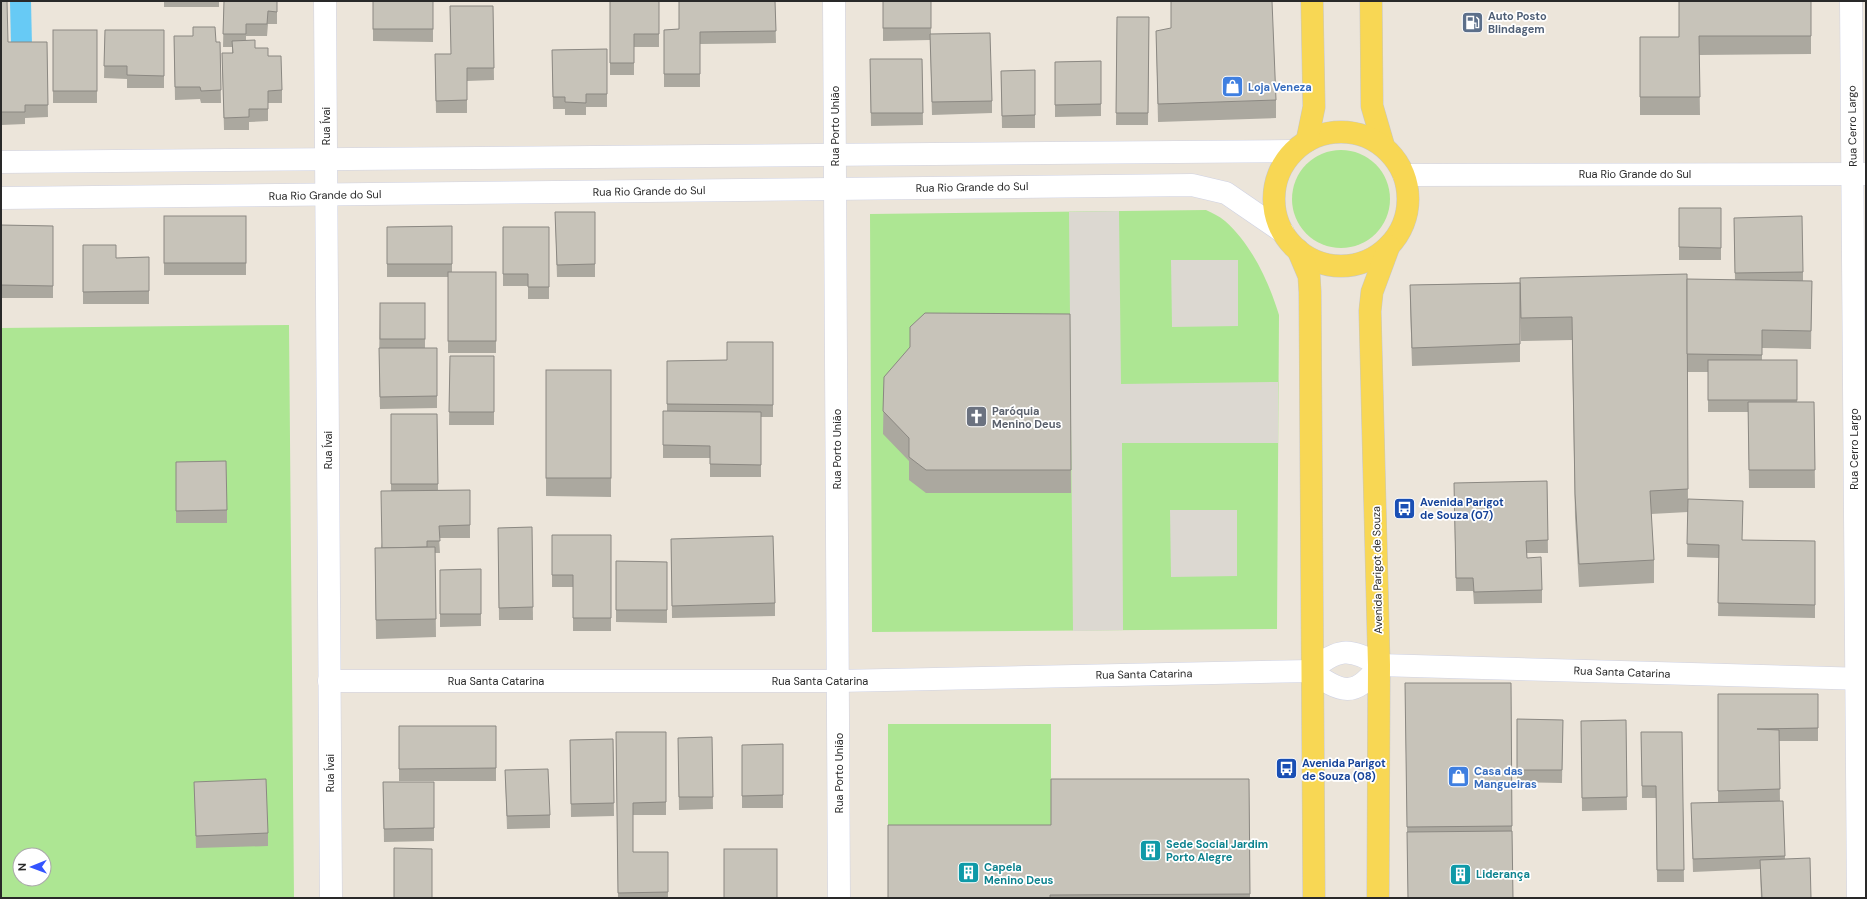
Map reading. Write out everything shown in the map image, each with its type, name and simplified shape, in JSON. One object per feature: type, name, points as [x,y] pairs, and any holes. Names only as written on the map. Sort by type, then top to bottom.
[{"type":"main road","points":[[1300,146],[1330,132],[1353,132],[1367,136],[1383,144],[1392,154],[1404,175],[1407,189],[1407,212],[1402,227],[1389,246],[1372,258],[1352,265],[1330,265],[1314,261],[1298,250],[1283,232],[1275,210],[1275,186],[1280,169],[1300,146],[1314,107],[1312,1]]},
{"type":"main road","points":[[1371,1],[1372,106],[1383,144]]},
{"type":"main road","name":"Avenida Parigot de Souza","points":[[1378,898],[1379,665],[1370,311],[1372,292],[1389,246]]},
{"type":"main road","points":[[1298,250],[1309,276],[1310,292],[1311,671],[1314,898]]},
{"type":"street","name":"Rua Ívai","points":[[325,1],[331,898]]},
{"type":"street","name":"Rua Porto União","points":[[834,1],[838,257],[838,681],[840,898]]},
{"type":"street","name":"Rua Cerro Largo","points":[[1851,1],[1859,174],[1861,679],[1858,898]]},
{"type":"street","points":[[1,162],[836,156],[1300,146]]},
{"type":"street","name":"Rua Rio Grande do Sul","points":[[1404,175],[1859,174]]},
{"type":"street","name":"Rua Rio Grande do Sul","points":[[1,198],[1192,184],[1226,193],[1283,232]]},
{"type":"street","name":"Rua Santa Catarina","points":[[329,681],[838,681],[1311,671],[1324,659],[1335,654],[1352,653],[1358,653],[1379,665],[1861,679]]},
{"type":"street","points":[[1311,671],[1335,687],[1351,689],[1370,678],[1379,665]]},
{"type":"green space","points":[[1341,150],[1360,154],[1376,164],[1386,180],[1390,199],[1386,218],[1376,234],[1360,244],[1341,248],[1322,244],[1306,234],[1296,218],[1292,199],[1296,180],[1306,164],[1322,154]]},
{"type":"green space","points":[[1206,210],[1225,221],[1243,241],[1265,277],[1279,315],[1277,629],[872,632],[870,214]]},
{"type":"green space","points":[[289,325],[294,898],[1,898],[1,328]]},
{"type":"green space","points":[[888,724],[1051,724],[1051,898],[888,898]]},
{"type":"shaded area","points":[[1119,211],[1121,384],[1278,382],[1278,443],[1122,443],[1123,630],[1073,631],[1069,212]]},
{"type":"shaded area","points":[[1171,260],[1238,260],[1238,326],[1172,327]]},
{"type":"shaded area","points":[[1170,510],[1237,510],[1237,576],[1171,577]]},
{"type":"water","points":[[10,1],[31,1],[32,46],[11,46]]},
{"type":"building","points":[[1,1],[7,1],[8,42],[47,42],[48,105],[25,105],[25,112],[1,112]]},
{"type":"building","points":[[224,1],[277,1],[277,12],[268,11],[267,24],[246,24],[246,34],[223,34]]},
{"type":"building","points":[[373,1],[433,1],[433,29],[373,29]]},
{"type":"building","points":[[610,1],[659,1],[659,34],[634,34],[634,63],[610,63]]},
{"type":"building","points":[[679,1],[775,1],[776,31],[700,32],[700,74],[664,74],[664,30],[679,29]]},
{"type":"building","points":[[883,1],[931,1],[931,28],[883,28]]},
{"type":"building","points":[[1171,1],[1272,1],[1276,100],[1158,104],[1156,31],[1171,28]]},
{"type":"building","points":[[1679,1],[1811,1],[1811,36],[1699,36],[1700,97],[1640,97],[1640,37],[1679,37]]},
{"type":"building","points":[[450,6],[493,6],[494,68],[467,68],[467,100],[436,101],[435,54],[451,54]]},
{"type":"building","points":[[1117,17],[1149,17],[1148,113],[1116,113]]},
{"type":"building","points":[[193,27],[215,27],[216,42],[220,42],[221,90],[201,91],[200,87],[175,87],[174,36],[193,36]]},
{"type":"building","points":[[53,30],[97,30],[97,91],[53,91]]},
{"type":"building","points":[[105,30],[164,30],[164,76],[127,75],[127,66],[104,66]]},
{"type":"building","points":[[990,33],[992,101],[932,102],[930,34]]},
{"type":"building","points":[[255,40],[255,48],[268,48],[268,56],[281,56],[282,90],[268,91],[268,109],[249,109],[249,117],[224,118],[222,53],[233,53],[232,41]]},
{"type":"building","points":[[607,49],[607,94],[586,94],[586,103],[565,102],[565,97],[553,97],[552,50]]},
{"type":"building","points":[[870,59],[922,59],[923,113],[871,113]]},
{"type":"building","points":[[1101,61],[1101,104],[1055,105],[1055,62]]},
{"type":"building","points":[[1035,70],[1035,115],[1002,116],[1001,71]]},
{"type":"building","points":[[1679,208],[1721,208],[1721,248],[1679,247]]},
{"type":"building","points":[[555,212],[595,212],[595,264],[557,265]]},
{"type":"building","points":[[164,216],[246,216],[246,263],[164,263]]},
{"type":"building","points":[[1802,216],[1803,272],[1735,273],[1734,218]]},
{"type":"building","points":[[1,225],[53,226],[53,286],[1,285]]},
{"type":"building","points":[[452,226],[452,264],[387,264],[387,227]]},
{"type":"building","points":[[503,227],[549,227],[549,287],[528,287],[528,274],[503,274]]},
{"type":"building","points":[[83,245],[116,245],[116,258],[149,257],[149,291],[83,292]]},
{"type":"building","points":[[448,272],[496,272],[496,341],[448,341]]},
{"type":"building","points":[[1687,274],[1688,489],[1650,491],[1654,560],[1579,564],[1575,494],[1572,317],[1521,318],[1520,278]]},
{"type":"building","points":[[1687,279],[1812,281],[1811,331],[1762,330],[1762,355],[1687,354]]},
{"type":"building","points":[[1520,283],[1520,344],[1412,348],[1410,285]]},
{"type":"building","points":[[380,303],[425,303],[425,339],[380,339]]},
{"type":"building","name":"Paróquia Menino Deus","points":[[925,313],[1070,314],[1071,470],[926,470],[909,457],[909,438],[883,411],[884,377],[910,347],[910,327]]},
{"type":"building","points":[[727,342],[773,342],[773,405],[667,404],[667,361],[727,360]]},
{"type":"building","points":[[379,348],[437,348],[437,396],[380,397]]},
{"type":"building","points":[[450,356],[494,356],[494,412],[449,412]]},
{"type":"building","points":[[1708,360],[1797,360],[1797,400],[1708,400]]},
{"type":"building","points":[[546,370],[611,370],[611,478],[546,478]]},
{"type":"building","points":[[1748,402],[1814,402],[1815,470],[1749,470]]},
{"type":"building","points":[[663,411],[761,412],[761,465],[710,464],[710,446],[663,445]]},
{"type":"building","points":[[391,414],[437,414],[438,484],[391,484]]},
{"type":"building","points":[[226,461],[227,510],[176,511],[176,462]]},
{"type":"building","points":[[1547,481],[1548,540],[1526,541],[1527,558],[1541,557],[1542,590],[1474,592],[1473,578],[1456,578],[1454,483]]},
{"type":"building","points":[[470,490],[470,525],[439,526],[440,541],[427,541],[427,547],[382,548],[381,491]]},
{"type":"building","points":[[1688,499],[1743,501],[1742,540],[1815,541],[1815,605],[1718,603],[1719,545],[1687,544]]},
{"type":"building","points":[[532,527],[533,607],[499,608],[498,528]]},
{"type":"building","points":[[552,535],[611,535],[611,618],[573,618],[573,575],[552,575]]},
{"type":"building","points":[[773,536],[775,603],[672,606],[671,539]]},
{"type":"building","points":[[435,547],[436,619],[376,620],[375,548]]},
{"type":"building","points":[[616,561],[667,562],[667,610],[616,610]]},
{"type":"building","points":[[481,569],[481,614],[440,614],[440,570]]},
{"type":"building","name":"Casa das Mangueiras","points":[[1405,683],[1511,683],[1512,826],[1407,827]]},
{"type":"building","points":[[1718,694],[1818,694],[1818,728],[1757,729],[1779,730],[1780,789],[1718,791]]},
{"type":"building","points":[[1517,719],[1563,720],[1562,770],[1517,770]]},
{"type":"building","points":[[1626,720],[1627,797],[1582,798],[1581,721]]},
{"type":"building","points":[[399,726],[496,726],[496,768],[399,769]]},
{"type":"building","points":[[616,732],[666,732],[666,802],[633,803],[633,852],[668,852],[668,892],[618,893]]},
{"type":"building","points":[[1641,732],[1682,732],[1684,870],[1657,870],[1656,786],[1642,786]]},
{"type":"building","points":[[712,737],[713,797],[679,797],[678,738]]},
{"type":"building","points":[[613,739],[614,803],[571,804],[570,740]]},
{"type":"building","points":[[783,744],[783,795],[742,796],[742,745]]},
{"type":"building","points":[[548,769],[550,815],[507,816],[505,770]]},
{"type":"building","points":[[266,779],[268,833],[196,836],[194,782]]},
{"type":"building","points":[[1051,779],[1249,779],[1250,894],[1050,895],[1050,898],[888,898],[888,825],[1051,825]]},
{"type":"building","points":[[383,782],[434,782],[434,828],[384,829]]},
{"type":"building","points":[[1783,801],[1785,856],[1693,859],[1691,803]]},
{"type":"building","name":"Liderança","points":[[1512,831],[1513,898],[1408,898],[1407,832]]},
{"type":"building","points":[[394,848],[432,849],[432,898],[394,898]]},
{"type":"building","points":[[724,849],[777,849],[777,898],[724,898]]},
{"type":"building","points":[[1810,858],[1811,898],[1762,898],[1760,860]]},
{"type":"place","name":"Auto Posto Blindagem","points":[[1473,22]]},
{"type":"place","name":"Loja Veneza","points":[[1233,87]]},
{"type":"place","name":"Paróquia Menino Deus","points":[[977,417]]},
{"type":"place","name":"Avenida Parigot de Souza (07)","points":[[1404,508]]},
{"type":"place","name":"Avenida Parigot de Souza (08)","points":[[1287,769]]},
{"type":"place","name":"Casa das Mangueiras","points":[[1459,777]]},
{"type":"place","name":"Sede Social Jardim Porto Alegre","points":[[1150,850]]},
{"type":"place","name":"Capela Menino Deus","points":[[969,873]]},
{"type":"place","name":"Liderança","points":[[1460,874]]}]
